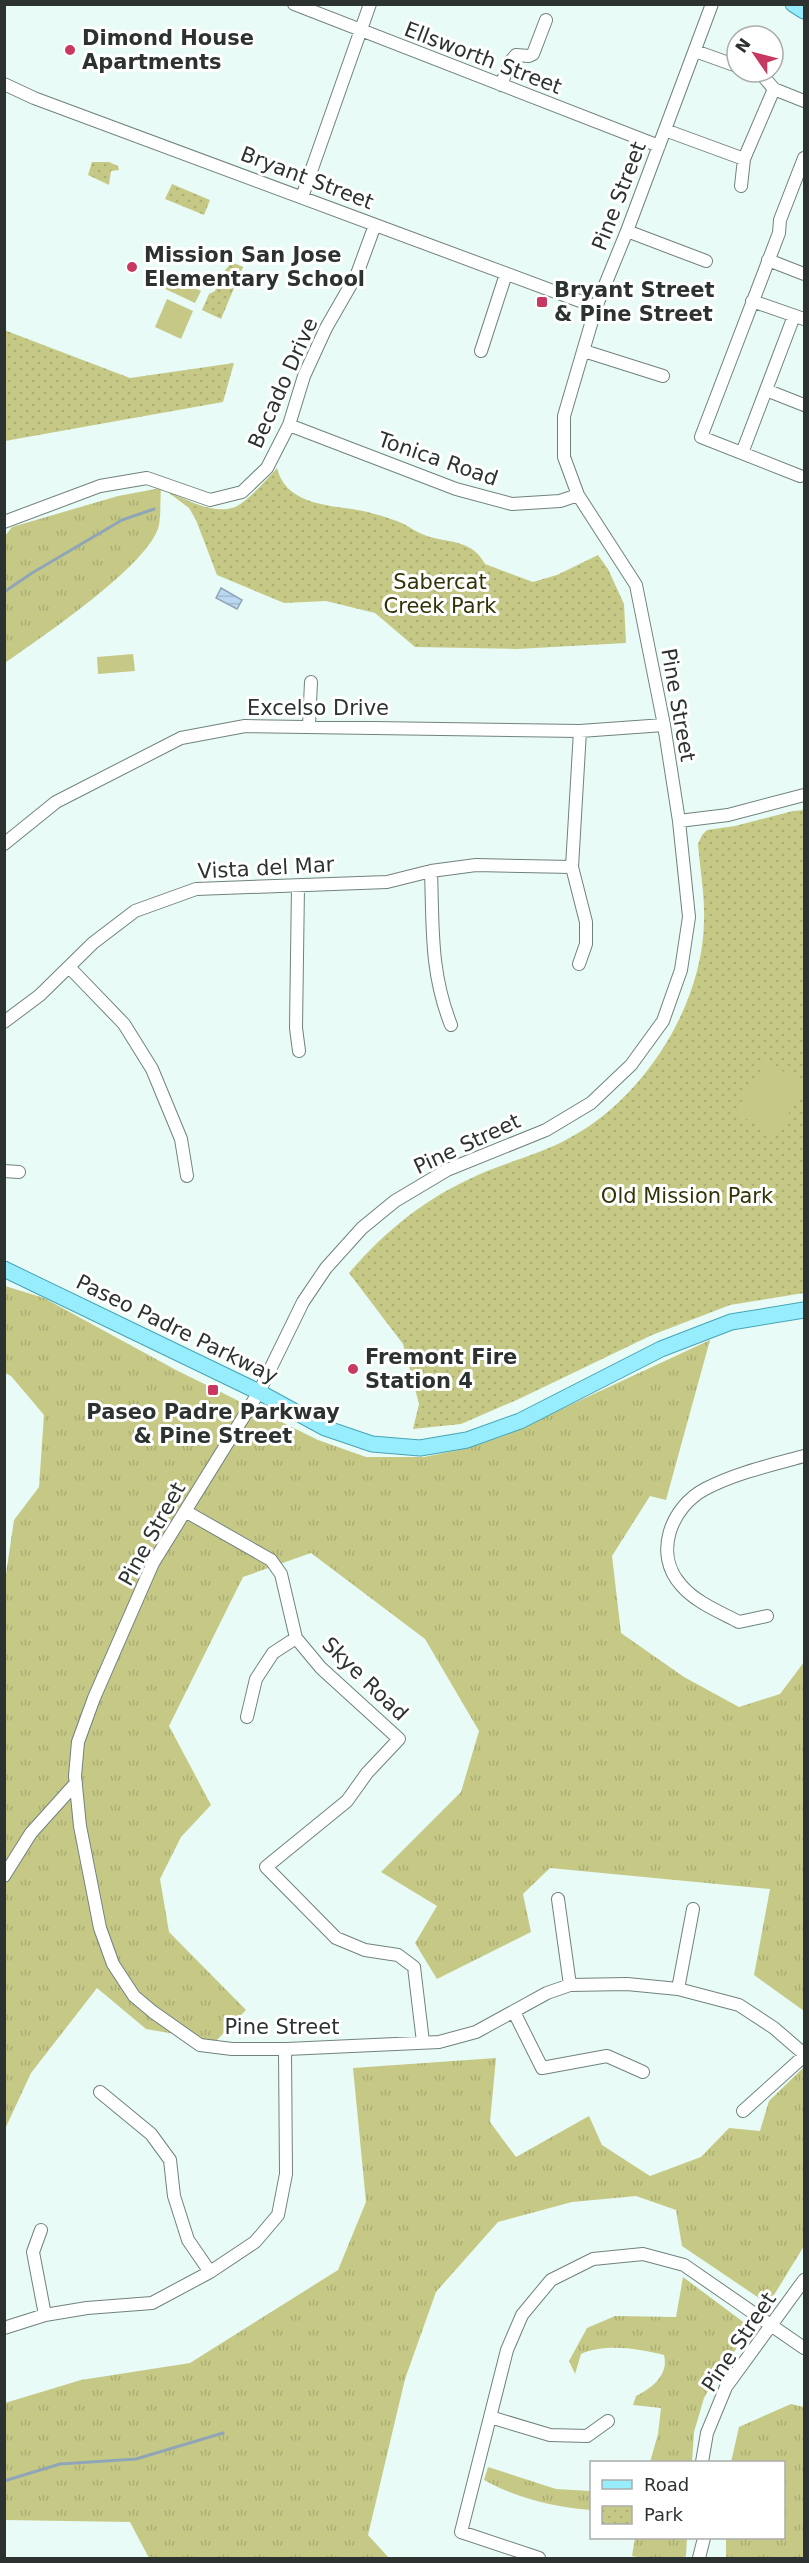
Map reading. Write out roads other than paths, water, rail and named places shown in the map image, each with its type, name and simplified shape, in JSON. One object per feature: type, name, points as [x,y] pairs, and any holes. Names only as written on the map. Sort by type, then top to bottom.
[{"type":"main road","points":[[793,4],[804,11]]},
{"type":"main road","name":"Paseo Padre Parkway","points":[[4,1269],[259,1392],[325,1428],[372,1444],[420,1448],[467,1440],[520,1421],[661,1349],[731,1322],[804,1310]]},
{"type":"street","name":"Ellsworth Street","points":[[294,4],[659,146]]},
{"type":"street","points":[[302,197],[370,4]]},
{"type":"street","name":"Pine Street","points":[[712,4],[596,307],[564,416],[564,457],[578,495],[636,585],[664,725],[679,821],[688,917],[681,970],[663,1021],[631,1065],[591,1103],[546,1130],[447,1170],[395,1201],[362,1228],[326,1268],[303,1302],[259,1392],[153,1563],[94,1698],[78,1742],[75,1783],[80,1826],[100,1928],[113,1964],[134,1996],[200,2045],[232,2049],[287,2049],[438,2042],[476,2032],[547,1992],[570,1985],[627,1984],[678,1989],[739,2005],[774,2028],[804,2055]]},
{"type":"street","points":[[501,85],[510,62],[516,55],[529,57],[533,54],[546,20]]},
{"type":"street","points":[[694,51],[725,62]]},
{"type":"street","name":"Bryant Street","points":[[4,84],[34,98],[596,307]]},
{"type":"street","points":[[770,84],[774,88],[804,100]]},
{"type":"street","points":[[741,186],[744,159],[774,88]]},
{"type":"street","points":[[665,130],[744,159]]},
{"type":"street","points":[[801,476],[701,437],[779,233],[780,220],[804,158]]},
{"type":"street","name":"Becado Drive","points":[[4,522],[100,486],[147,478],[210,500],[242,492],[267,468],[289,425],[304,376],[326,328],[357,274],[375,225]]},
{"type":"street","points":[[627,231],[706,261]]},
{"type":"street","points":[[768,260],[804,274]]},
{"type":"street","points":[[481,351],[506,274]]},
{"type":"street","points":[[742,453],[765,390],[799,318],[752,301]]},
{"type":"street","points":[[584,351],[663,376]]},
{"type":"street","points":[[765,390],[804,405]]},
{"type":"street","name":"Tonica Road","points":[[289,425],[456,489],[512,504],[560,501],[578,495]]},
{"type":"street","points":[[309,725],[311,682]]},
{"type":"street","name":"Excelso Drive","points":[[4,844],[56,802],[181,738],[245,726],[309,725],[580,731],[664,725]]},
{"type":"street","points":[[579,964],[586,944],[586,922],[572,867],[580,731]]},
{"type":"street","points":[[679,821],[728,815],[804,795]]},
{"type":"street","name":"Vista del Mar","points":[[4,1022],[40,995],[93,943],[135,911],[196,889],[387,882],[431,871],[476,865],[572,867]]},
{"type":"street","points":[[431,871],[433,954],[441,1000],[451,1025]]},
{"type":"street","points":[[298,886],[296,1028],[299,1051]]},
{"type":"street","points":[[69,967],[124,1024],[152,1070],[181,1139],[187,1176]]},
{"type":"street","points":[[4,1172],[19,1172]]},
{"type":"street","points":[[767,1616],[739,1622],[703,1602],[681,1586],[671,1569],[666,1550],[669,1532],[676,1515],[704,1490],[751,1471],[804,1456]]},
{"type":"street","name":"Skye Road","points":[[185,1511],[271,1560],[281,1574],[297,1638],[321,1668],[399,1739],[367,1773],[347,1801],[266,1867],[336,1938],[365,1950],[398,1955],[414,1967],[423,2042]]},
{"type":"street","points":[[247,1717],[256,1679],[273,1653],[297,1638]]},
{"type":"street","points":[[4,1876],[31,1833],[75,1783]]},
{"type":"street","points":[[558,1899],[570,1985]]},
{"type":"street","points":[[678,1989],[693,1909]]},
{"type":"street","points":[[514,2012],[542,2068],[608,2056],[644,2072]]},
{"type":"street","points":[[4,2328],[45,2315],[152,2303],[210,2272],[255,2242],[278,2215],[286,2174],[285,2051],[287,2049]]},
{"type":"street","points":[[743,2110],[804,2055]]},
{"type":"street","points":[[100,2092],[151,2134],[170,2160],[174,2196],[188,2240],[210,2272]]},
{"type":"street","points":[[41,2230],[33,2252],[45,2315]]},
{"type":"street","points":[[539,2559],[461,2532],[507,2350],[522,2315],[551,2280],[593,2259],[643,2254],[684,2265],[804,2348]]},
{"type":"street","name":"Pine Street","points":[[702,2461],[707,2433],[726,2387],[804,2280]]},
{"type":"street","points":[[490,2417],[550,2435],[587,2436],[608,2421]]},
{"type":"street","points":[[699,2559],[704,2539]]},
{"type":"water","points":[[221,588],[242,600],[237,609],[216,598]]},
{"type":"waterway","points":[[4,592],[122,520],[154,509]]},
{"type":"waterway","points":[[4,2481],[60,2464],[136,2459],[223,2433]]},
{"type":"place","name":"Dimond House Apartments","points":[[70,50]]},
{"type":"place","name":"Mission San Jose Elementary School","points":[[132,267]]},
{"type":"place","name":"Bryant Street & Pine Street","points":[[542,302]]},
{"type":"place","name":"Fremont Fire Station 4","points":[[353,1369]]},
{"type":"place","name":"Paseo Padre Parkway & Pine Street","points":[[213,1390]]},
{"type":"park label","name":"Sabercat Creek Park","points":[[440,594]]},
{"type":"park label","name":"Old Mission Park","points":[[687,1196]]}]
